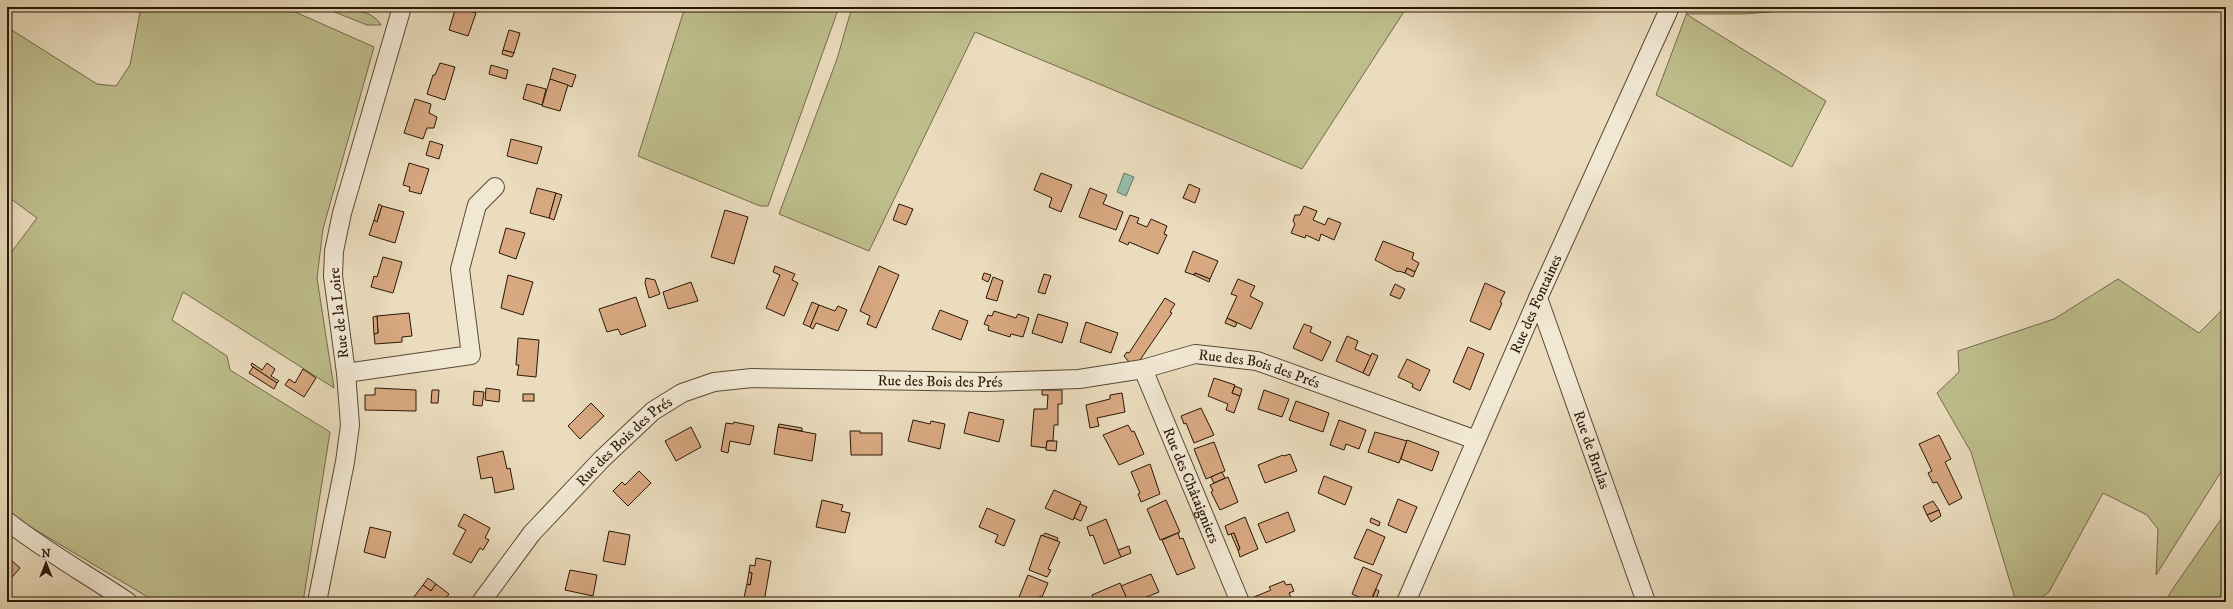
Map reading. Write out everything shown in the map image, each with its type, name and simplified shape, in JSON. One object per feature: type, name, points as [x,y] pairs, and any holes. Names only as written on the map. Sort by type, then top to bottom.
[{"type":"street","name":"Rue de la Loire","points":[[317,602],[345,462],[350,425],[346,373],[333,276],[334,251],[342,213],[402,7]]},
{"type":"street","name":"Rue des Fontaines","points":[[1406,602],[1538,298],[1670,7]]},
{"type":"street","points":[[346,373],[471,355],[460,270],[477,205],[495,187]]},
{"type":"street","name":"Rue de Brulas","points":[[1538,298],[1646,602]]},
{"type":"street","name":"Rue des Bois des Prés","points":[[481,602],[532,533],[602,459],[653,411],[682,392],[714,382],[752,378],[987,382],[1079,379],[1143,368],[1195,354],[1257,361],[1476,440]]},
{"type":"street","name":"Rue des Châtaigniers","points":[[1143,368],[1240,602]]},
{"type":"street","points":[[7,521],[34,542],[76,567],[128,602]]},
{"type":"green space","points":[[141,7],[284,7],[374,47],[323,229],[317,278],[334,388],[183,292],[172,320],[227,356],[230,370],[330,432],[303,602],[156,602],[14,517],[7,510],[7,258],[37,218],[7,196],[7,27],[97,84],[116,86],[130,65]]},
{"type":"green space","points":[[322,7],[346,8],[363,12],[377,19],[381,25],[367,25]]},
{"type":"green space","points":[[685,7],[839,7],[768,206],[760,206],[638,156]]},
{"type":"green space","points":[[852,7],[1407,7],[1302,169],[975,32],[869,251],[779,214],[837,59]]},
{"type":"green space","points":[[1689,7],[1832,7],[1743,14],[1686,14]]},
{"type":"green space","points":[[1686,14],[1826,101],[1792,167],[1656,95]]},
{"type":"green space","points":[[2118,279],[2199,333],[2226,306],[2226,464],[2156,575],[2158,529],[2147,515],[2103,493],[2049,592],[2036,602],[2016,602],[1971,452],[1937,393],[1959,372],[1958,351],[2054,319]]},
{"type":"green space","points":[[2226,512],[2226,602],[2165,602],[2172,590]]},
{"type":"shaded area","points":[[1124,173],[1134,177],[1126,196],[1117,192]]},
{"type":"building","points":[[456,7],[476,13],[468,36],[449,30]]},
{"type":"building","points":[[509,30],[520,33],[514,53],[503,50]]},
{"type":"building","points":[[503,50],[514,53],[512,57],[502,54]]},
{"type":"building","points":[[440,63],[455,67],[445,100],[427,94],[433,75],[435,75]]},
{"type":"building","points":[[491,65],[508,70],[506,79],[489,74]]},
{"type":"building","points":[[553,68],[576,75],[572,87],[550,79]]},
{"type":"building","points":[[550,79],[568,85],[560,111],[542,106]]},
{"type":"building","points":[[527,84],[546,89],[542,105],[523,99]]},
{"type":"building","points":[[415,99],[431,104],[429,113],[437,117],[434,128],[427,128],[423,139],[404,133]]},
{"type":"building","points":[[511,139],[542,147],[537,164],[507,156]]},
{"type":"building","points":[[430,141],[443,145],[439,159],[426,155]]},
{"type":"building","points":[[409,163],[429,169],[421,194],[409,191],[410,187],[403,185]]},
{"type":"building","points":[[1041,173],[1072,185],[1061,212],[1049,207],[1052,198],[1034,190]]},
{"type":"building","points":[[1189,184],[1200,189],[1195,203],[1183,198]]},
{"type":"building","points":[[537,188],[556,193],[549,218],[530,213]]},
{"type":"building","points":[[1090,188],[1107,195],[1103,204],[1123,212],[1116,230],[1079,217]]},
{"type":"building","points":[[556,193],[562,195],[554,220],[549,218]]},
{"type":"building","points":[[379,204],[382,206],[377,222],[374,220]]},
{"type":"building","points":[[899,204],[913,209],[906,225],[893,220]]},
{"type":"building","points":[[382,206],[404,212],[395,243],[369,235],[374,220],[377,222]]},
{"type":"building","points":[[1304,206],[1317,211],[1313,220],[1325,225],[1328,218],[1341,223],[1334,240],[1321,234],[1319,241],[1306,235],[1305,238],[1291,233],[1295,224],[1293,221],[1295,215],[1300,215]]},
{"type":"building","points":[[725,210],[748,217],[734,264],[711,257]]},
{"type":"building","points":[[1130,215],[1139,218],[1137,223],[1147,227],[1151,219],[1167,226],[1164,234],[1167,235],[1158,254],[1129,242],[1128,245],[1119,241]]},
{"type":"building","points":[[506,228],[525,233],[516,259],[499,253]]},
{"type":"building","points":[[1383,241],[1414,253],[1412,259],[1419,263],[1415,272],[1407,268],[1405,273],[1398,272],[1375,260]]},
{"type":"building","points":[[1193,251],[1218,261],[1210,279],[1195,273],[1194,275],[1185,272]]},
{"type":"building","points":[[383,257],[402,262],[393,293],[371,287],[374,276],[377,277]]},
{"type":"building","points":[[775,266],[795,274],[792,280],[798,283],[784,316],[766,308],[780,275],[773,272]]},
{"type":"building","points":[[879,266],[899,275],[876,328],[867,324],[870,316],[860,311]]},
{"type":"building","points":[[1407,268],[1415,272],[1413,277],[1405,273]]},
{"type":"building","points":[[984,273],[991,275],[988,282],[982,279]]},
{"type":"building","points":[[1195,273],[1210,279],[1209,282],[1194,275]]},
{"type":"building","points":[[1044,274],[1051,276],[1045,294],[1038,292]]},
{"type":"building","points":[[508,275],[533,282],[523,315],[501,308]]},
{"type":"building","points":[[993,277],[1003,281],[997,301],[986,298]]},
{"type":"building","points":[[646,278],[655,280],[660,294],[649,298],[645,283]]},
{"type":"building","points":[[1238,279],[1255,286],[1250,296],[1263,303],[1251,329],[1227,318],[1237,296],[1231,294]]},
{"type":"building","points":[[691,282],[698,301],[668,309],[663,292]]},
{"type":"building","points":[[1485,283],[1505,292],[1500,302],[1502,303],[1490,330],[1470,321]]},
{"type":"building","points":[[1395,284],[1405,289],[1400,299],[1390,295]]},
{"type":"building","points":[[636,297],[646,326],[621,335],[618,329],[607,332],[599,309]]},
{"type":"building","points":[[1165,298],[1175,304],[1170,312],[1172,313],[1140,360],[1130,363],[1124,356],[1127,352],[1129,353]]},
{"type":"building","points":[[812,302],[819,305],[810,327],[803,324]]},
{"type":"building","points":[[819,305],[835,311],[838,306],[847,310],[838,331],[816,323],[813,329],[810,327]]},
{"type":"building","points":[[940,310],[968,321],[961,340],[932,329]]},
{"type":"building","points":[[994,311],[1016,318],[1018,314],[1029,318],[1023,337],[1011,334],[1010,337],[988,330],[989,326],[984,324],[988,315],[992,316]]},
{"type":"building","points":[[409,313],[412,336],[402,337],[402,342],[375,344],[374,334],[378,333],[377,316]]},
{"type":"building","points":[[1038,314],[1068,323],[1062,343],[1032,333]]},
{"type":"building","points":[[377,316],[378,333],[374,334],[373,317]]},
{"type":"building","points":[[1227,318],[1237,323],[1235,327],[1225,323]]},
{"type":"building","points":[[1086,322],[1118,333],[1111,353],[1080,342]]},
{"type":"building","points":[[1304,324],[1312,327],[1310,332],[1331,342],[1322,361],[1293,348]]},
{"type":"building","points":[[1347,336],[1358,341],[1355,349],[1371,356],[1363,373],[1336,361]]},
{"type":"building","points":[[518,338],[539,340],[536,377],[517,375],[519,365],[516,365]]},
{"type":"building","points":[[1468,347],[1484,354],[1470,390],[1453,382]]},
{"type":"building","points":[[1372,353],[1378,356],[1369,376],[1363,373]]},
{"type":"building","points":[[1407,359],[1430,370],[1420,391],[1412,387],[1413,384],[1398,377]]},
{"type":"building","points":[[252,363],[262,370],[267,363],[275,369],[271,376],[279,381],[277,383],[253,367],[251,365]]},
{"type":"building","points":[[253,367],[277,383],[274,389],[249,373]]},
{"type":"building","points":[[303,369],[316,378],[304,397],[285,385],[289,379],[295,383]]},
{"type":"building","points":[[1214,378],[1235,385],[1232,393],[1240,396],[1234,413],[1226,410],[1228,404],[1208,396]]},
{"type":"building","points":[[1235,386],[1242,389],[1240,396],[1232,393]]},
{"type":"building","points":[[375,388],[416,390],[416,411],[365,410],[365,395],[375,395]]},
{"type":"building","points":[[486,388],[500,390],[499,402],[485,400]]},
{"type":"building","points":[[432,390],[439,390],[438,403],[431,403]]},
{"type":"building","points":[[1042,390],[1062,390],[1062,404],[1058,404],[1058,425],[1054,425],[1053,441],[1047,441],[1046,448],[1031,446],[1034,409],[1047,409],[1048,395],[1042,395]]},
{"type":"building","points":[[1264,390],[1289,399],[1282,417],[1258,409]]},
{"type":"building","points":[[474,391],[484,392],[482,406],[473,405]]},
{"type":"building","points":[[1122,393],[1125,412],[1097,418],[1099,426],[1090,428],[1086,405],[1110,399],[1110,395]]},
{"type":"building","points":[[523,394],[534,394],[534,401],[523,401]]},
{"type":"building","points":[[1296,401],[1329,413],[1323,432],[1289,420]]},
{"type":"building","points":[[591,403],[604,416],[580,439],[568,426]]},
{"type":"building","points":[[1201,408],[1214,435],[1194,443],[1186,423],[1184,424],[1181,416]]},
{"type":"building","points":[[969,412],[1004,420],[999,442],[964,433]]},
{"type":"building","points":[[913,420],[930,424],[931,421],[945,424],[940,449],[908,441]]},
{"type":"building","points":[[1339,420],[1366,430],[1359,449],[1346,444],[1344,450],[1330,445]]},
{"type":"building","points":[[734,422],[754,426],[750,445],[730,441],[728,453],[721,451],[726,423],[733,424]]},
{"type":"building","points":[[779,424],[802,428],[802,431],[778,427]]},
{"type":"building","points":[[1128,425],[1132,432],[1134,431],[1144,454],[1119,465],[1103,435]]},
{"type":"building","points":[[691,427],[701,447],[676,461],[665,441]]},
{"type":"building","points":[[778,427],[816,434],[812,461],[774,454]]},
{"type":"building","points":[[850,431],[860,431],[860,433],[882,433],[882,455],[851,455]]},
{"type":"building","points":[[1375,432],[1407,441],[1399,463],[1368,452]]},
{"type":"building","points":[[1939,435],[1951,459],[1945,462],[1962,498],[1949,505],[1937,482],[1933,483],[1928,473],[1932,471],[1919,444]]},
{"type":"building","points":[[1407,440],[1439,452],[1432,471],[1401,459]]},
{"type":"building","points":[[1047,441],[1057,441],[1056,451],[1046,450]]},
{"type":"building","points":[[1214,442],[1225,471],[1206,479],[1194,449]]},
{"type":"building","points":[[503,451],[507,469],[510,468],[514,489],[495,493],[492,477],[481,479],[477,457]]},
{"type":"building","points":[[1290,454],[1297,471],[1265,483],[1258,465],[1283,455]]},
{"type":"building","points":[[1150,464],[1160,494],[1141,502],[1138,494],[1140,493],[1131,472]]},
{"type":"building","points":[[639,471],[651,483],[628,506],[613,491],[622,482],[625,485]]},
{"type":"building","points":[[1222,472],[1225,478],[1214,483],[1211,477]]},
{"type":"building","points":[[1324,476],[1352,487],[1345,505],[1318,493]]},
{"type":"building","points":[[1228,477],[1238,502],[1220,510],[1211,492],[1213,491],[1210,485]]},
{"type":"building","points":[[1054,490],[1081,502],[1073,520],[1045,508]]},
{"type":"building","points":[[1398,499],[1417,507],[1406,533],[1388,525]]},
{"type":"building","points":[[822,500],[843,505],[841,511],[850,513],[845,533],[816,527]]},
{"type":"building","points":[[1166,500],[1180,532],[1160,540],[1147,509]]},
{"type":"building","points":[[1933,501],[1939,510],[1927,515],[1923,506]]},
{"type":"building","points":[[1080,504],[1087,507],[1081,521],[1074,518]]},
{"type":"building","points":[[987,508],[1015,520],[1004,546],[995,542],[998,535],[979,527]]},
{"type":"building","points":[[1939,510],[1941,516],[1931,522],[1927,515]]},
{"type":"building","points":[[1288,512],[1295,531],[1266,543],[1258,524]]},
{"type":"building","points":[[464,514],[490,528],[485,538],[489,540],[483,550],[480,548],[471,563],[453,554],[466,530],[458,526]]},
{"type":"building","points":[[1245,517],[1258,549],[1240,557],[1238,550],[1240,549],[1234,533],[1228,535],[1225,526]]},
{"type":"building","points":[[1371,518],[1380,522],[1379,526],[1370,522]]},
{"type":"building","points":[[1106,519],[1121,557],[1104,564],[1093,535],[1090,536],[1087,527]]},
{"type":"building","points":[[370,527],[391,532],[385,558],[364,552]]},
{"type":"building","points":[[1367,529],[1385,537],[1373,565],[1354,558]]},
{"type":"building","points":[[609,531],[630,535],[625,565],[603,561]]},
{"type":"building","points":[[1045,533],[1058,538],[1057,541],[1043,536]]},
{"type":"building","points":[[1178,533],[1180,539],[1183,538],[1195,568],[1177,575],[1162,540]]},
{"type":"building","points":[[1234,533],[1240,549],[1238,550],[1231,534]]},
{"type":"building","points":[[1041,535],[1060,542],[1048,569],[1051,570],[1047,577],[1029,570]]},
{"type":"building","points":[[1129,546],[1131,553],[1121,557],[1118,550]]},
{"type":"building","points":[[756,558],[771,561],[764,602],[743,602],[747,584],[750,585],[752,573],[749,572],[750,565],[755,566]]},
{"type":"building","points":[[10,559],[20,568],[7,583],[7,560]]},
{"type":"building","points":[[1363,567],[1382,575],[1370,602],[1352,594]]},
{"type":"building","points":[[570,570],[597,575],[593,596],[565,590]]},
{"type":"building","points":[[749,572],[752,573],[750,585],[747,584]]},
{"type":"building","points":[[1151,574],[1159,592],[1134,602],[1128,602],[1121,586]]},
{"type":"building","points":[[1028,575],[1048,583],[1042,597],[1040,596],[1038,602],[1017,602]]},
{"type":"building","points":[[428,578],[436,584],[431,591],[423,585]]},
{"type":"building","points":[[1284,581],[1286,585],[1291,584],[1294,591],[1289,593],[1293,602],[1256,602],[1254,597],[1271,590],[1269,587]]},
{"type":"building","points":[[1120,583],[1128,601],[1094,602],[1092,595]]},
{"type":"building","points":[[436,584],[449,594],[443,602],[410,602],[423,585],[431,591]]},
{"type":"building","points":[[1376,589],[1379,591],[1375,602],[1371,602]]}]
